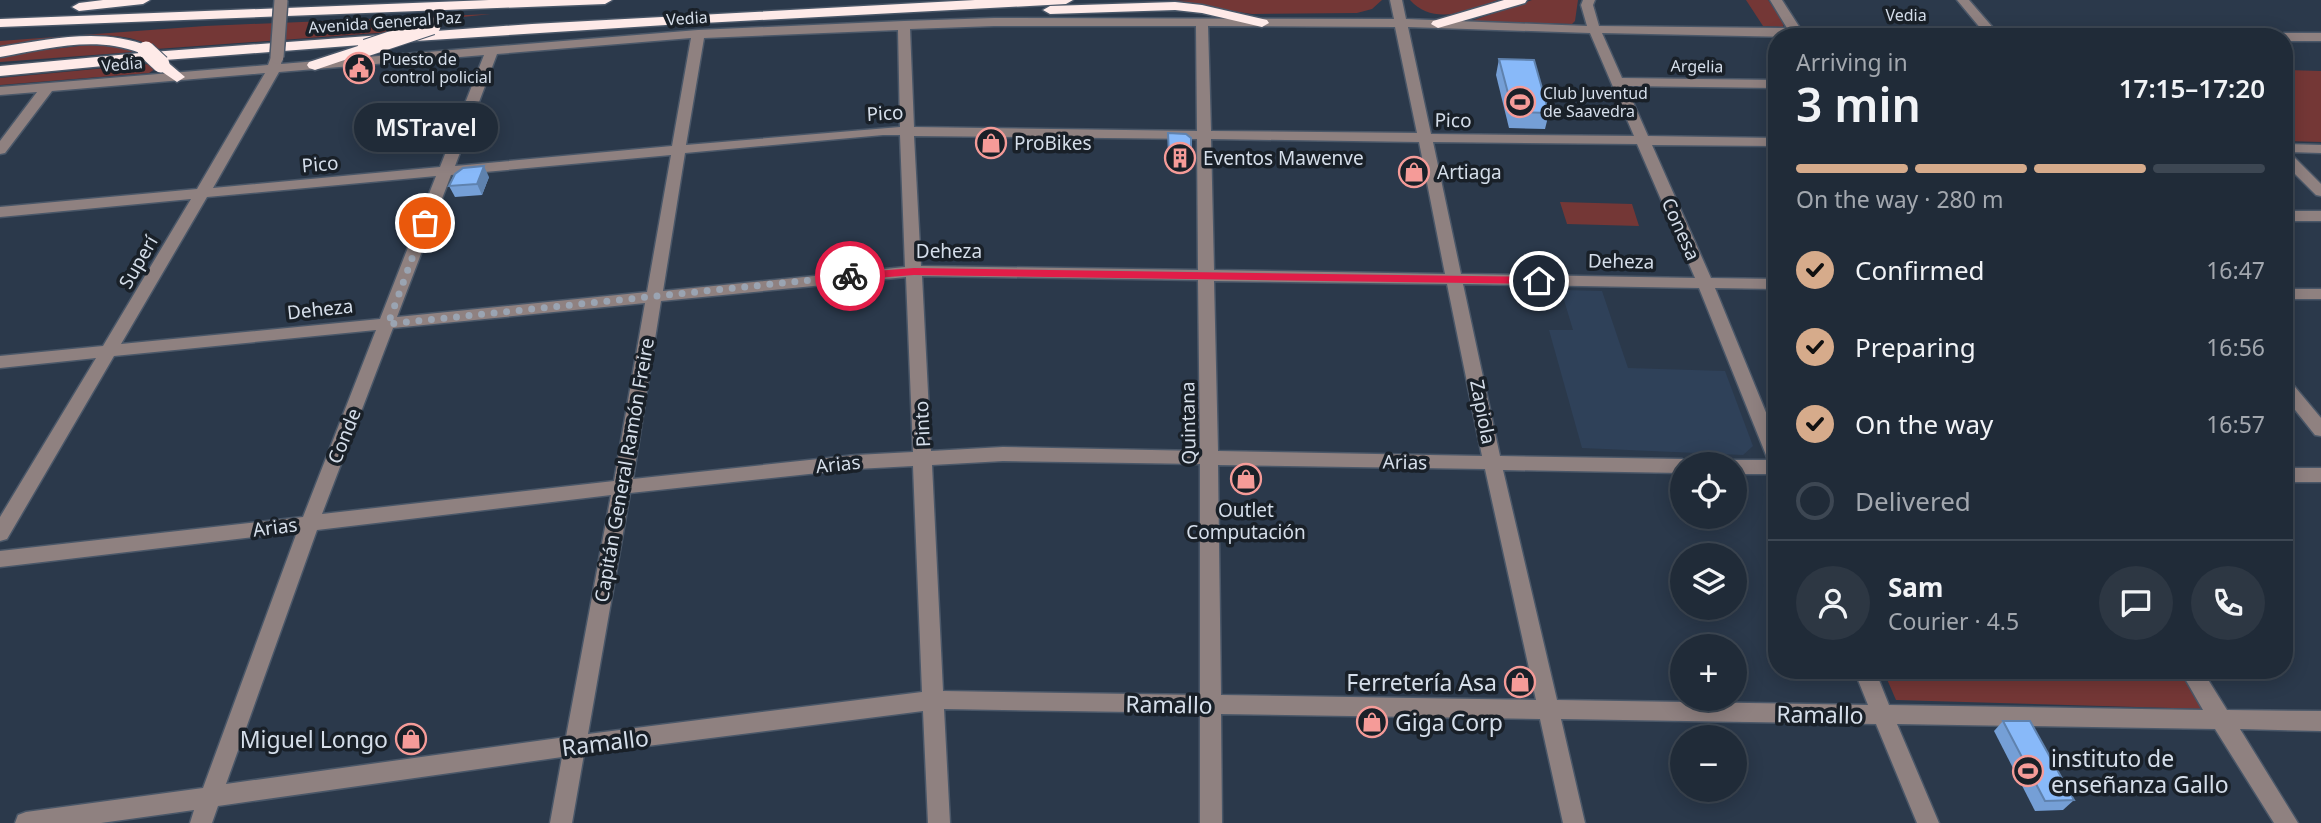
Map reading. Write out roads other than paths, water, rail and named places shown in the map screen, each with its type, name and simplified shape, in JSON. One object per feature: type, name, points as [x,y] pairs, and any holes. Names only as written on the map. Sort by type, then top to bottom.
[{"type":"highway","points":[[77,8],[143,0]]},
{"type":"highway","points":[[0,11],[258,0]]},
{"type":"highway","name":"Avenida General Paz","points":[[0,23],[605,0]]},
{"type":"highway","points":[[315,65],[432,26],[469,19],[836,0]]},
{"type":"highway","name":"Avenida General Paz","points":[[0,69],[363,40],[1066,0]]},
{"type":"highway","points":[[1438,24],[1520,0]]},
{"type":"highway","points":[[817,13],[958,14],[1175,6],[1202,9],[1262,23]]},
{"type":"highway","points":[[0,33],[195,17]]},
{"type":"highway","points":[[0,52],[99,40],[134,44],[146,50],[177,77]]},
{"type":"street","name":"Superí","points":[[0,534],[270,79],[275,63],[281,0]]},
{"type":"street","name":"Conesa","points":[[1589,0],[1587,5],[1594,29],[1705,284],[1768,438]]},
{"type":"street","points":[[1776,0],[1794,28]]},
{"type":"street","points":[[1963,0],[1986,28]]},
{"type":"street","name":"Zapiola","points":[[1396,1],[1493,464],[1574,823]]},
{"type":"street","name":"Vedia","points":[[0,92],[177,77],[275,63],[315,65],[698,34],[1025,21],[1400,23],[1768,33]]},
{"type":"street","name":"Quintana","points":[[1202,23],[1209,458],[1211,823]]},
{"type":"street","name":"Pinto","points":[[905,25],[906,131],[924,457],[939,823]]},
{"type":"street","name":"Capitán General Ramón Freire","points":[[561,823],[622,487],[698,34]]},
{"type":"street","points":[[2293,37],[2321,37]]},
{"type":"street","name":"Conde","points":[[201,823],[310,523],[492,51]]},
{"type":"street","name":"Argelia","points":[[1618,82],[1768,84]]},
{"type":"street","points":[[0,150],[48,88]]},
{"type":"street","name":"Pico","points":[[0,212],[906,131],[1768,142]]},
{"type":"street","points":[[2293,148],[2321,149]]},
{"type":"street","points":[[2293,164],[2321,192]]},
{"type":"street","points":[[2293,216],[2321,216]]},
{"type":"street","name":"Deheza","points":[[0,362],[914,271],[1768,284]]},
{"type":"street","points":[[2293,293],[2321,294]]},
{"type":"street","points":[[2293,396],[2321,430]]},
{"type":"street","name":"Arias","points":[[0,559],[622,487],[924,457],[1003,454],[1670,466]]},
{"type":"street","points":[[1747,467],[1768,467]]},
{"type":"street","points":[[2293,475],[2321,475]]},
{"type":"street","points":[[1868,679],[1928,823]]},
{"type":"street","points":[[2196,679],[2287,823]]},
{"type":"street","name":"Ramallo","points":[[26,823],[211,795],[934,700],[2321,721]]},
{"type":"place","name":"Puesto de control policial","points":[[359,68]]},
{"type":"place","name":"Club Juventud de Saavedra","points":[[1520,102]]},
{"type":"place","name":"ProBikes","points":[[991,143]]},
{"type":"place","name":"Eventos Mawenve","points":[[1180,158]]},
{"type":"place","name":"Artiaga","points":[[1414,172]]},
{"type":"place","name":"MSTravel","points":[[425,223]]},
{"type":"place","name":"Outlet Computación","points":[[1246,479]]},
{"type":"place","name":"Ferretería Asa","points":[[1520,682]]},
{"type":"place","name":"Giga Corp","points":[[1372,722]]},
{"type":"place","name":"Miguel Longo","points":[[411,739]]},
{"type":"place","name":"instituto de enseñanza Gallo","points":[[2028,771]]}]
